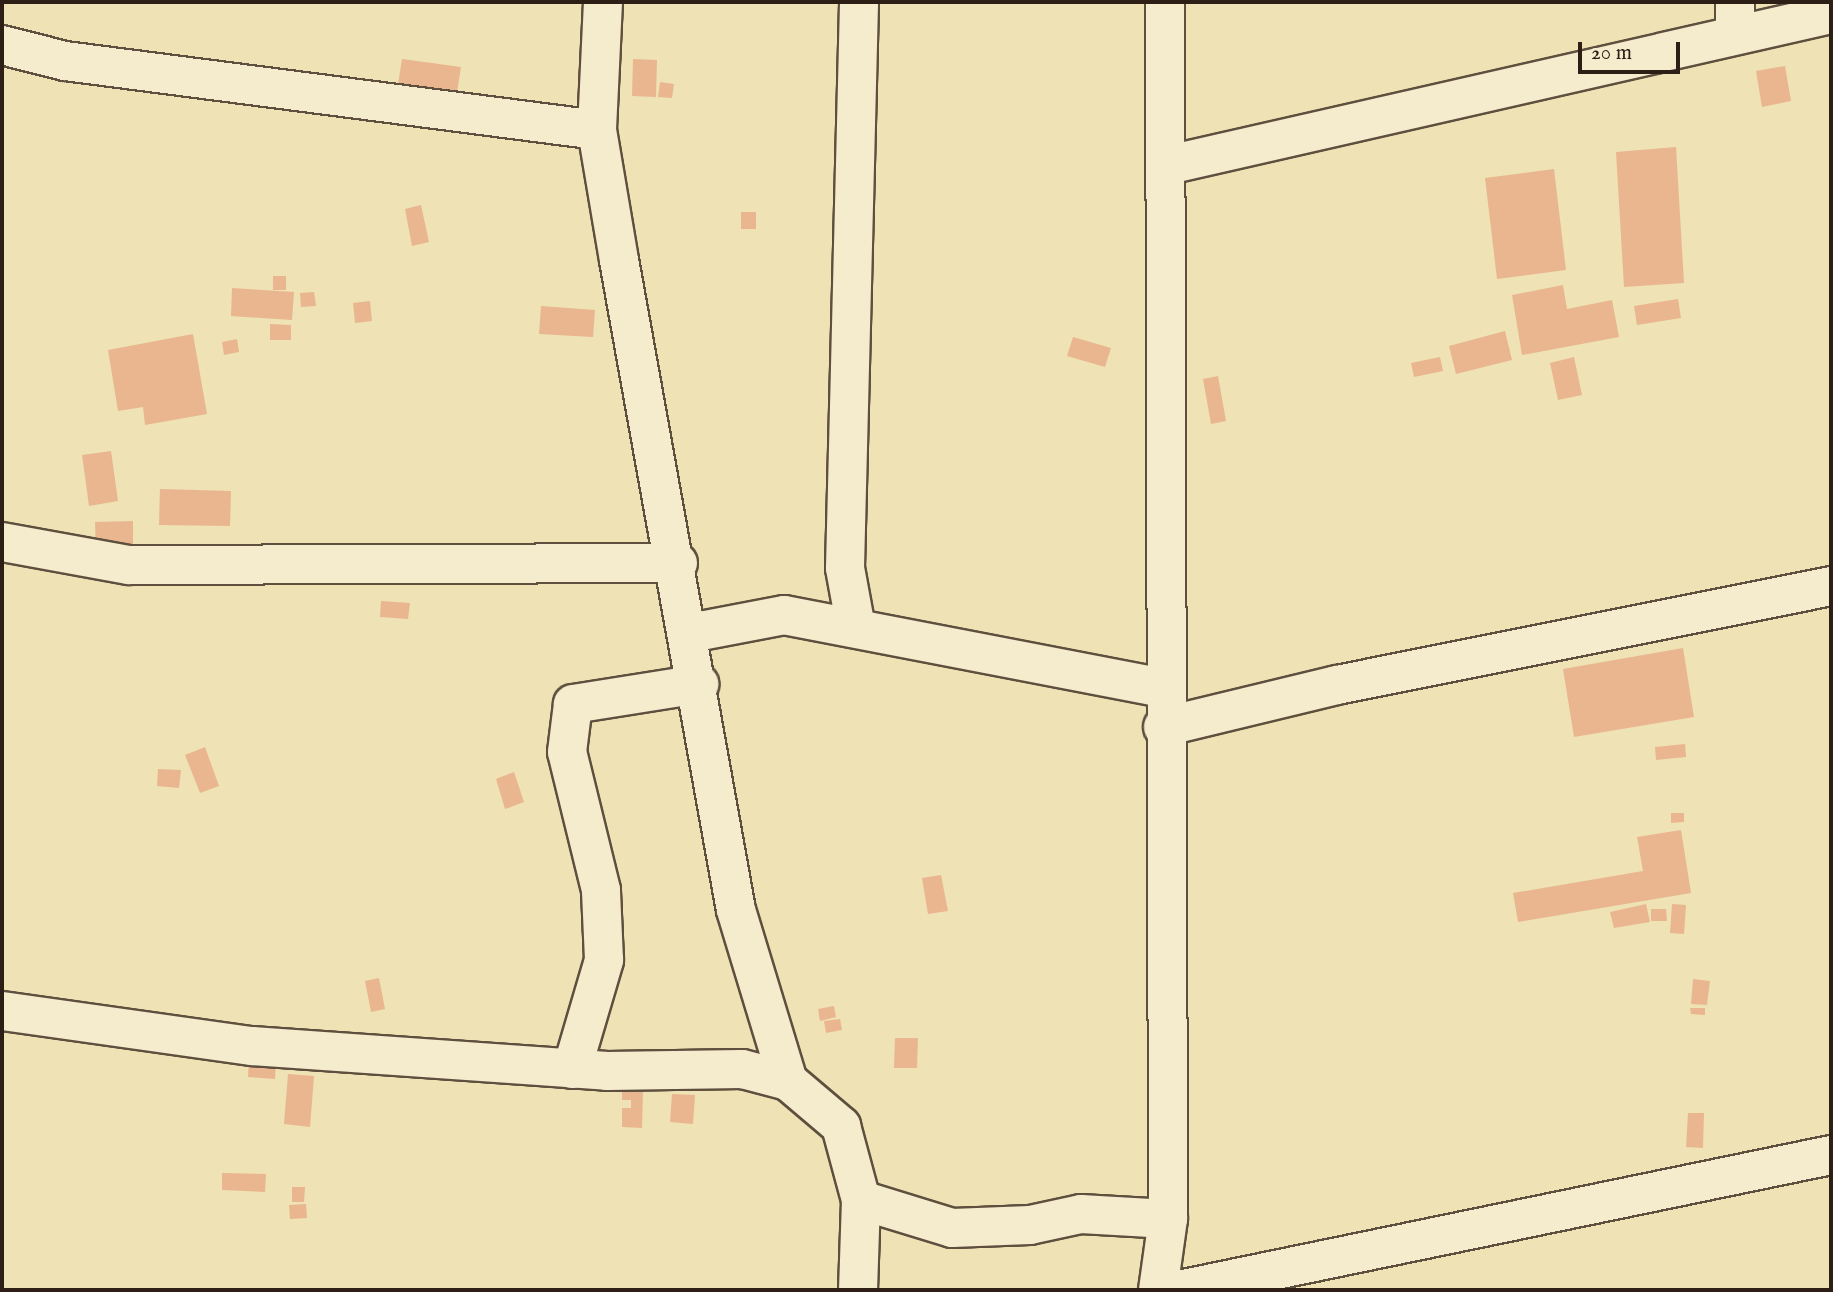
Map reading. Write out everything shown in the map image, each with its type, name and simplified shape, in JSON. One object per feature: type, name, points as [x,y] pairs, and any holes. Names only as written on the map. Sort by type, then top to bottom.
[{"type":"street","points":[[603,2],[597,130],[678,563],[736,910],[788,1081]]},
{"type":"street","points":[[856,628],[845,568],[859,2]]},
{"type":"street","points":[[1158,1290],[1168,1219],[1163,727],[1168,165],[1165,2]]},
{"type":"street","points":[[1168,165],[1735,19],[1831,13]]},
{"type":"street","points":[[2,45],[65,61],[597,130]]},
{"type":"street","points":[[2,542],[129,565],[678,563]]},
{"type":"street","points":[[1163,727],[1337,685],[1831,586]]},
{"type":"street","points":[[690,633],[784,615],[1163,688]]},
{"type":"street","points":[[572,1069],[604,960],[601,890],[567,752],[573,704],[699,684]]},
{"type":"street","points":[[2,1011],[253,1045],[572,1069],[742,1069],[788,1081],[841,1126],[861,1200],[858,1290]]},
{"type":"street","points":[[1178,1290],[1831,1155]]},
{"type":"street","points":[[861,1200],[952,1228],[1030,1225],[1081,1214],[1168,1219]]},
{"type":"building","points":[[402,59],[461,67],[457,92],[398,84]]},
{"type":"building","points":[[633,59],[657,60],[656,97],[632,96]]},
{"type":"building","points":[[1785,66],[1791,101],[1762,107],[1756,71]]},
{"type":"building","points":[[660,82],[674,84],[672,98],[658,97]]},
{"type":"building","points":[[1676,147],[1684,283],[1624,287],[1616,152]]},
{"type":"building","points":[[1554,169],[1566,270],[1497,279],[1485,178]]},
{"type":"building","points":[[421,205],[429,242],[412,246],[405,209]]},
{"type":"building","points":[[741,212],[756,212],[756,229],[741,229]]},
{"type":"building","points":[[273,276],[286,276],[286,290],[273,290]]},
{"type":"building","points":[[1563,285],[1567,309],[1612,300],[1619,337],[1522,355],[1512,295]]},
{"type":"building","points":[[232,288],[294,292],[292,320],[231,316]]},
{"type":"building","points":[[314,292],[316,306],[301,307],[300,293]]},
{"type":"building","points":[[1678,299],[1681,318],[1637,325],[1634,306]]},
{"type":"building","points":[[370,301],[372,321],[355,323],[353,303]]},
{"type":"building","points":[[541,306],[595,310],[593,337],[539,334]]},
{"type":"building","points":[[270,324],[291,325],[291,340],[270,340]]},
{"type":"building","points":[[1505,331],[1512,360],[1456,374],[1449,346]]},
{"type":"building","points":[[193,334],[207,414],[145,425],[143,407],[118,411],[108,350]]},
{"type":"building","points":[[1073,337],[1111,348],[1105,367],[1067,356]]},
{"type":"building","points":[[237,339],[239,352],[224,355],[222,342]]},
{"type":"building","points":[[1440,357],[1443,371],[1414,377],[1411,363]]},
{"type":"building","points":[[1574,357],[1582,395],[1558,400],[1550,363]]},
{"type":"building","points":[[1218,376],[1226,421],[1211,424],[1203,379]]},
{"type":"building","points":[[111,451],[118,501],[89,506],[82,455]]},
{"type":"building","points":[[160,489],[231,491],[230,526],[159,525]]},
{"type":"building","points":[[133,521],[133,550],[96,552],[95,522]]},
{"type":"building","points":[[381,601],[410,603],[408,619],[380,617]]},
{"type":"building","points":[[1683,648],[1694,717],[1574,737],[1563,669]]},
{"type":"building","points":[[1685,744],[1686,757],[1656,760],[1655,747]]},
{"type":"building","points":[[205,747],[219,786],[200,793],[185,755]]},
{"type":"building","points":[[158,769],[181,770],[179,788],[157,786]]},
{"type":"building","points":[[514,772],[524,802],[505,809],[496,779]]},
{"type":"building","points":[[1671,813],[1684,813],[1684,822],[1671,823]]},
{"type":"building","points":[[1681,830],[1691,893],[1518,922],[1513,893],[1643,871],[1637,837]]},
{"type":"building","points":[[941,875],[948,911],[928,914],[922,878]]},
{"type":"building","points":[[1646,904],[1650,922],[1614,928],[1610,912]]},
{"type":"building","points":[[1672,904],[1686,905],[1684,934],[1670,933]]},
{"type":"building","points":[[1651,909],[1666,909],[1667,921],[1651,921]]},
{"type":"building","points":[[379,978],[385,1009],[371,1012],[365,981]]},
{"type":"building","points":[[1693,979],[1710,981],[1707,1005],[1691,1004]]},
{"type":"building","points":[[834,1006],[836,1017],[820,1021],[818,1009]]},
{"type":"building","points":[[1690,1008],[1705,1008],[1705,1015],[1691,1014]]},
{"type":"building","points":[[840,1019],[842,1030],[826,1033],[824,1021]]},
{"type":"building","points":[[895,1038],[918,1038],[917,1068],[894,1068]]},
{"type":"building","points":[[249,1059],[276,1061],[275,1079],[248,1077]]},
{"type":"building","points":[[288,1074],[314,1076],[310,1127],[284,1124]]},
{"type":"building","points":[[622,1090],[643,1090],[642,1128],[622,1127],[622,1108],[631,1108],[631,1100],[622,1100]]},
{"type":"building","points":[[672,1094],[695,1095],[693,1124],[670,1122]]},
{"type":"building","points":[[1688,1113],[1704,1113],[1703,1148],[1686,1147]]},
{"type":"building","points":[[222,1173],[266,1174],[265,1192],[222,1190]]},
{"type":"building","points":[[292,1187],[305,1187],[304,1202],[292,1202]]},
{"type":"building","points":[[306,1204],[307,1218],[290,1219],[289,1205]]}]
